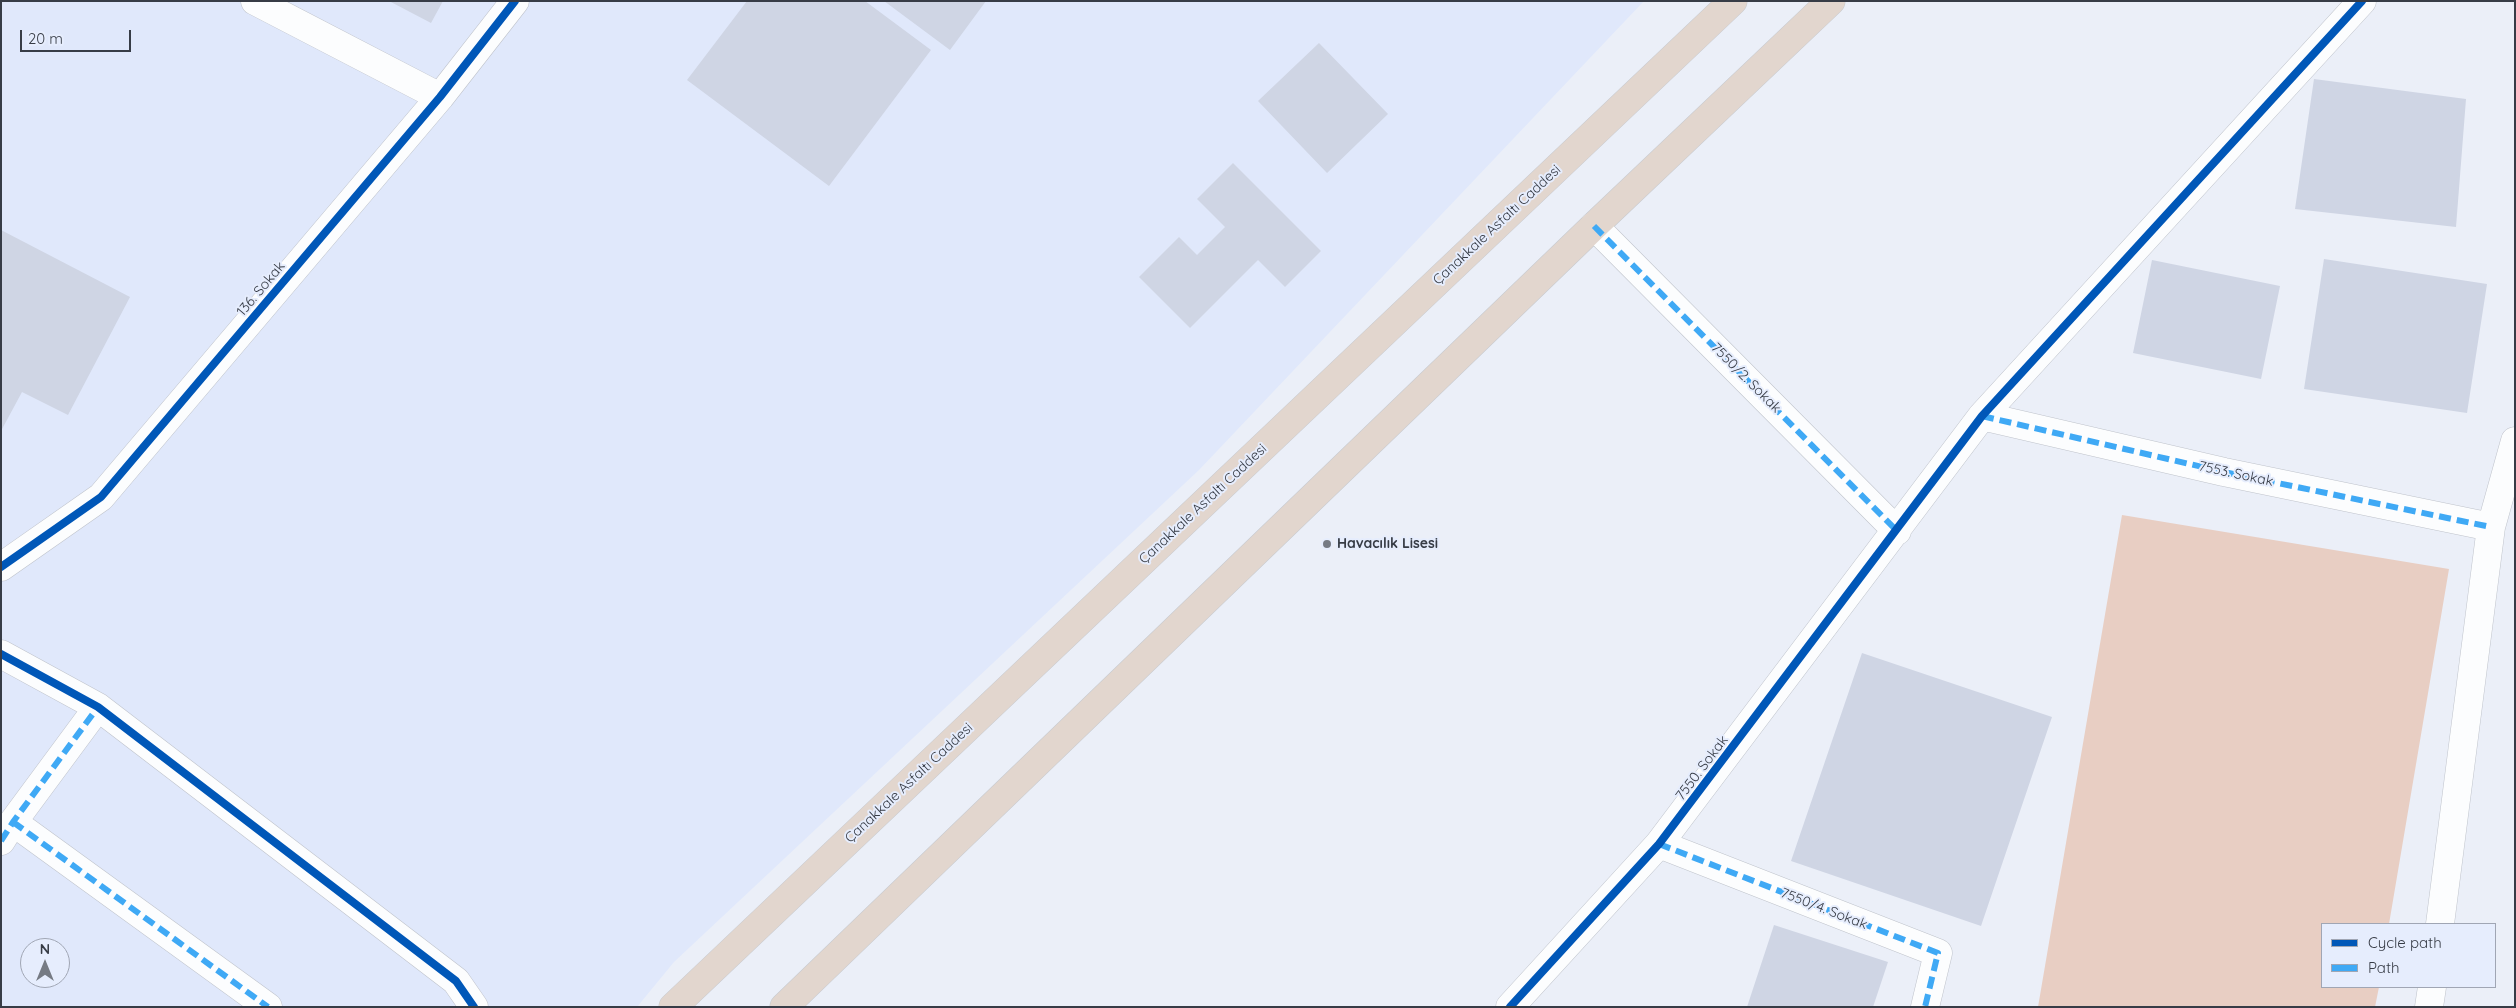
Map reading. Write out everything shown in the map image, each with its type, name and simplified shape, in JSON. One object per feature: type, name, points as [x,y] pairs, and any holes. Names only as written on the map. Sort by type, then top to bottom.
[{"type":"highway","name":"Çanakkale Asfaltı Caddesi","points":[[673,1007],[1733,1]]},
{"type":"highway","points":[[784,1007],[1594,226],[1831,1]]},
{"type":"street","points":[[254,1],[440,97]]},
{"type":"street","name":"136. Sokak","points":[[1,567],[101,497],[440,97],[515,1]]},
{"type":"street","name":"7550. Sokak","points":[[1510,1007],[1659,844],[1982,416],[2362,1]]},
{"type":"street","name":"7550/2. Sokak","points":[[1594,226],[1897,530]]},
{"type":"street","name":"7553. Sokak","points":[[1982,416],[2224,472],[2491,527]]},
{"type":"street","points":[[2440,923],[2491,527],[2515,441]]},
{"type":"street","points":[[1,654],[98,707],[456,981],[474,1007]]},
{"type":"street","points":[[98,707],[7,831],[268,1007]]},
{"type":"street","name":"7550/4. Sokak","points":[[1659,844],[1938,953],[1925,1007]]},
{"type":"street","points":[[2429,1007],[2432,988]]},
{"type":"shaded area","points":[[1,1],[1644,1],[1199,470],[674,962],[637,1007],[1,1007]]},
{"type":"shaded area","points":[[2122,515],[2449,569],[2389,923],[2321,923],[2321,988],[2379,988],[2375,1007],[2038,1007]]},
{"type":"building","points":[[389,1],[443,1],[431,23]]},
{"type":"building","points":[[747,1],[865,1],[931,50],[829,186],[687,80]]},
{"type":"building","points":[[884,1],[986,1],[950,50]]},
{"type":"building","points":[[1319,43],[1388,114],[1327,173],[1258,101]]},
{"type":"building","points":[[2314,79],[2466,99],[2456,227],[2295,209]]},
{"type":"building","points":[[1233,163],[1321,251],[1285,287],[1258,260],[1190,328],[1139,277],[1179,237],[1197,255],[1225,227],[1197,199]]},
{"type":"building","points":[[1,230],[130,297],[68,415],[22,392],[1,431]]},
{"type":"building","points":[[2324,259],[2487,284],[2467,413],[2304,389]]},
{"type":"building","points":[[2152,260],[2280,286],[2261,379],[2133,353]]},
{"type":"building","points":[[1862,653],[2052,717],[1981,926],[1791,861]]},
{"type":"building","points":[[1774,925],[1888,962],[1873,1007],[1747,1007]]},
{"type":"marked path","points":[[1594,226],[1897,531]]},
{"type":"marked path","points":[[1982,416],[2224,472],[2491,527]]},
{"type":"marked path","points":[[1,841],[98,707]]},
{"type":"marked path","points":[[13,822],[268,1007]]},
{"type":"marked path","points":[[1659,844],[1938,953],[1925,1007]]},
{"type":"cycle path","points":[[1,567],[101,497],[440,97],[515,1]]},
{"type":"cycle path","points":[[1510,1007],[1659,844],[1982,416],[2362,1]]},
{"type":"cycle path","points":[[1,654],[98,707],[456,981],[474,1007]]},
{"type":"place","name":"Havacılık Lisesi","points":[[1327,544]]}]
